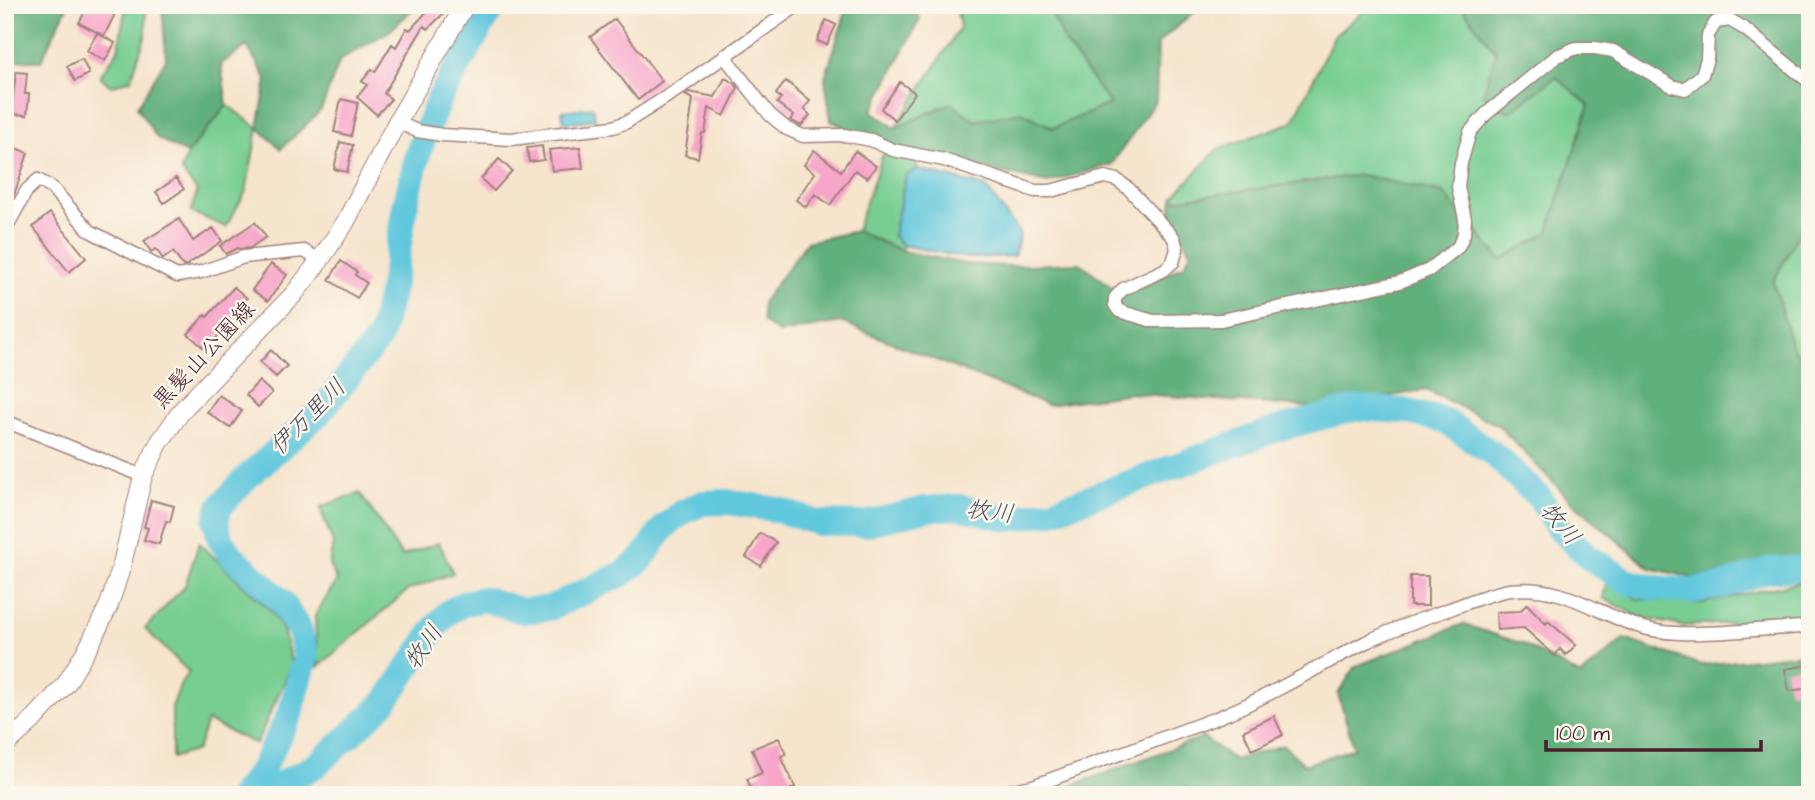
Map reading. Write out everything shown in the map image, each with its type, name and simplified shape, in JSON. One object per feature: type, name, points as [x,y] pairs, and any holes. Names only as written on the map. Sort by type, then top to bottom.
[{"type":"main road","name":"黒髪山公園線","points":[[5,745],[32,721],[66,684],[89,646],[109,605],[121,568],[143,476],[159,443],[183,409],[294,294],[320,260],[345,223],[397,122],[464,5]]},
{"type":"street","points":[[397,122],[417,131],[442,135],[511,139],[613,127],[627,122],[665,98],[798,5]]},
{"type":"street","points":[[724,56],[771,115],[787,129],[803,136],[844,135],[871,140],[893,149],[944,160],[1035,191],[1049,191],[1105,177],[1117,180],[1129,189],[1174,238],[1177,249],[1173,262],[1164,270],[1123,289],[1115,298],[1119,311],[1153,321],[1221,320],[1400,282],[1429,270],[1458,247],[1464,234],[1465,219],[1458,187],[1461,163],[1470,132],[1486,114],[1557,56],[1576,48],[1613,51],[1672,86],[1685,89],[1702,75],[1707,59],[1708,35],[1716,22],[1730,20],[1810,81]]},
{"type":"street","points":[[5,230],[27,190],[38,180],[52,188],[90,231],[177,276],[201,272],[244,257],[304,251],[320,260]]},
{"type":"street","points":[[5,421],[143,476]]},
{"type":"street","points":[[989,795],[1033,786],[1243,708],[1367,642],[1407,624],[1511,590],[1542,590],[1571,597],[1624,622],[1653,630],[1689,634],[1810,628]]},
{"type":"green space","points":[[5,5],[68,5],[41,61],[12,60],[5,73]]},
{"type":"green space","points":[[126,5],[149,5],[146,8],[146,34],[131,79],[111,86],[100,76],[118,50]]},
{"type":"green space","points":[[162,5],[417,5],[391,30],[340,60],[321,110],[281,149],[258,128],[267,80],[247,46],[221,64],[227,105],[187,154],[157,138],[137,107],[166,59]]},
{"type":"green space","points":[[848,5],[912,5],[920,19],[872,111],[895,128],[951,103],[975,121],[1022,112],[1053,128],[1110,104],[1065,43],[1048,5],[1202,5],[1158,43],[1156,100],[1112,164],[1048,183],[880,144],[831,121],[825,78]]},
{"type":"green space","points":[[956,5],[1048,5],[1065,43],[1110,104],[1053,128],[1022,112],[975,121],[895,128],[960,28]]},
{"type":"green space","points":[[1366,5],[1460,5],[1496,52],[1509,112],[1556,77],[1589,105],[1548,233],[1501,260],[1443,193],[1360,175],[1173,200],[1218,149],[1293,122],[1334,36],[1366,9]]},
{"type":"green space","points":[[1460,5],[1810,5],[1810,212],[1773,282],[1792,347],[1810,368],[1810,557],[1694,578],[1650,568],[1571,501],[1498,425],[1426,390],[1319,408],[1130,393],[1048,405],[841,322],[779,333],[763,322],[762,303],[807,242],[856,231],[902,251],[966,264],[1006,266],[1080,263],[1122,295],[1185,265],[1191,251],[1169,219],[1173,200],[1360,175],[1443,193],[1501,260],[1548,232],[1589,105],[1556,77],[1509,112],[1483,95],[1496,52]]},
{"type":"green space","points":[[227,105],[258,128],[246,191],[226,227],[191,212],[197,191],[181,171],[187,154]]},
{"type":"green space","points":[[883,154],[916,162],[918,169],[906,176],[893,236],[902,245],[902,251],[856,231]]},
{"type":"green space","points":[[1810,212],[1810,368],[1792,347],[1773,282]]},
{"type":"green space","points":[[360,493],[402,556],[439,543],[453,573],[408,590],[318,667],[315,616],[337,580],[329,565],[333,543],[320,507]]},
{"type":"green space","points":[[199,543],[272,612],[283,630],[292,665],[256,744],[207,721],[197,750],[172,758],[172,707],[182,681],[189,672],[145,629],[185,586]]},
{"type":"green space","points":[[1607,579],[1637,599],[1703,603],[1810,580],[1810,618],[1682,626],[1639,617],[1603,598]]},
{"type":"green space","points":[[1463,624],[1523,644],[1581,676],[1624,639],[1702,665],[1810,653],[1810,795],[1045,795],[1203,737],[1234,760],[1283,745],[1305,765],[1354,748],[1338,694],[1356,666]]},
{"type":"water","points":[[593,107],[595,119],[564,123],[562,111]]},
{"type":"water","points":[[918,169],[986,187],[1020,234],[1014,256],[968,258],[902,245],[893,236],[906,176]]},
{"type":"building","points":[[88,5],[108,5],[117,10],[104,36],[79,23]]},
{"type":"building","points":[[433,5],[438,5],[445,12],[428,29],[424,26],[384,93],[391,99],[377,115],[357,97],[367,85],[362,81],[372,69],[375,72],[392,44],[396,47],[407,28],[410,30]]},
{"type":"building","points":[[615,19],[662,81],[638,100],[590,37]]},
{"type":"building","points":[[826,20],[836,25],[827,45],[817,41]]},
{"type":"building","points":[[97,33],[115,43],[105,61],[87,51]]},
{"type":"building","points":[[82,59],[89,74],[75,81],[67,66]]},
{"type":"building","points":[[16,72],[27,73],[27,115],[11,114]]},
{"type":"building","points":[[725,78],[738,88],[724,116],[709,108],[698,158],[685,155],[693,99],[685,95],[689,92],[715,97]]},
{"type":"building","points":[[786,81],[810,101],[804,109],[810,115],[801,126],[790,120],[794,116],[777,103],[781,98],[776,94]]},
{"type":"building","points":[[900,82],[915,93],[895,120],[881,109]]},
{"type":"building","points":[[341,99],[358,103],[351,136],[334,132]]},
{"type":"building","points":[[340,142],[353,145],[347,172],[334,169]]},
{"type":"building","points":[[542,146],[544,160],[529,162],[527,148]]},
{"type":"building","points":[[13,147],[28,153],[14,195],[5,211],[5,167]]},
{"type":"building","points":[[580,147],[583,168],[552,171],[549,150]]},
{"type":"building","points":[[814,150],[841,171],[855,151],[876,166],[867,178],[855,170],[830,205],[815,194],[806,207],[796,200],[815,173],[804,165]]},
{"type":"building","points":[[499,159],[512,171],[494,191],[481,179]]},
{"type":"building","points":[[176,178],[184,189],[164,203],[156,192]]},
{"type":"building","points":[[50,213],[86,258],[69,272],[33,227]]},
{"type":"building","points":[[179,219],[193,241],[213,228],[222,241],[183,266],[173,252],[163,259],[156,249],[151,252],[144,241]]},
{"type":"building","points":[[255,222],[266,237],[250,248],[238,248],[226,254],[220,246]]},
{"type":"building","points":[[341,261],[367,283],[357,298],[329,280]]},
{"type":"building","points":[[271,264],[287,275],[268,301],[252,290]]},
{"type":"building","points":[[234,287],[247,298],[206,350],[188,334]]},
{"type":"building","points":[[271,350],[287,366],[276,377],[260,362]]},
{"type":"building","points":[[259,381],[272,393],[258,407],[246,395]]},
{"type":"building","points":[[219,395],[242,411],[230,428],[207,412]]},
{"type":"building","points":[[151,500],[174,506],[170,522],[166,521],[159,544],[144,540],[148,528],[144,527]]},
{"type":"building","points":[[760,533],[776,542],[761,566],[746,557]]},
{"type":"building","points":[[1410,576],[1428,576],[1428,606],[1410,606]]},
{"type":"building","points":[[1527,604],[1546,624],[1548,621],[1576,645],[1566,655],[1560,649],[1555,656],[1524,628],[1497,630],[1496,612],[1520,611]]},
{"type":"building","points":[[1810,665],[1810,688],[1789,691],[1785,669]]},
{"type":"building","points":[[1274,716],[1283,735],[1252,750],[1243,731]]},
{"type":"building","points":[[779,738],[786,754],[781,756],[795,787],[791,789],[793,795],[754,795],[747,779],[762,773],[752,749]]},
{"type":"waterway","name":"伊万里川","points":[[242,795],[261,771],[290,714],[306,656],[300,631],[281,601],[230,554],[220,539],[216,522],[220,507],[248,476],[319,413],[380,337],[393,283],[405,206],[419,150],[439,99],[494,5]]},
{"type":"waterway","name":"牧川","points":[[249,795],[267,791],[315,766],[350,735],[385,702],[449,612],[465,603],[484,599],[523,611],[550,608],[624,573],[642,559],[664,527],[683,512],[703,503],[728,502],[779,510],[818,523],[864,524],[926,509],[959,507],[1010,519],[1053,511],[1277,429],[1357,408],[1405,411],[1445,421],[1492,453],[1540,498],[1559,529],[1590,558],[1628,582],[1689,591],[1722,586],[1769,570],[1810,568]]}]
